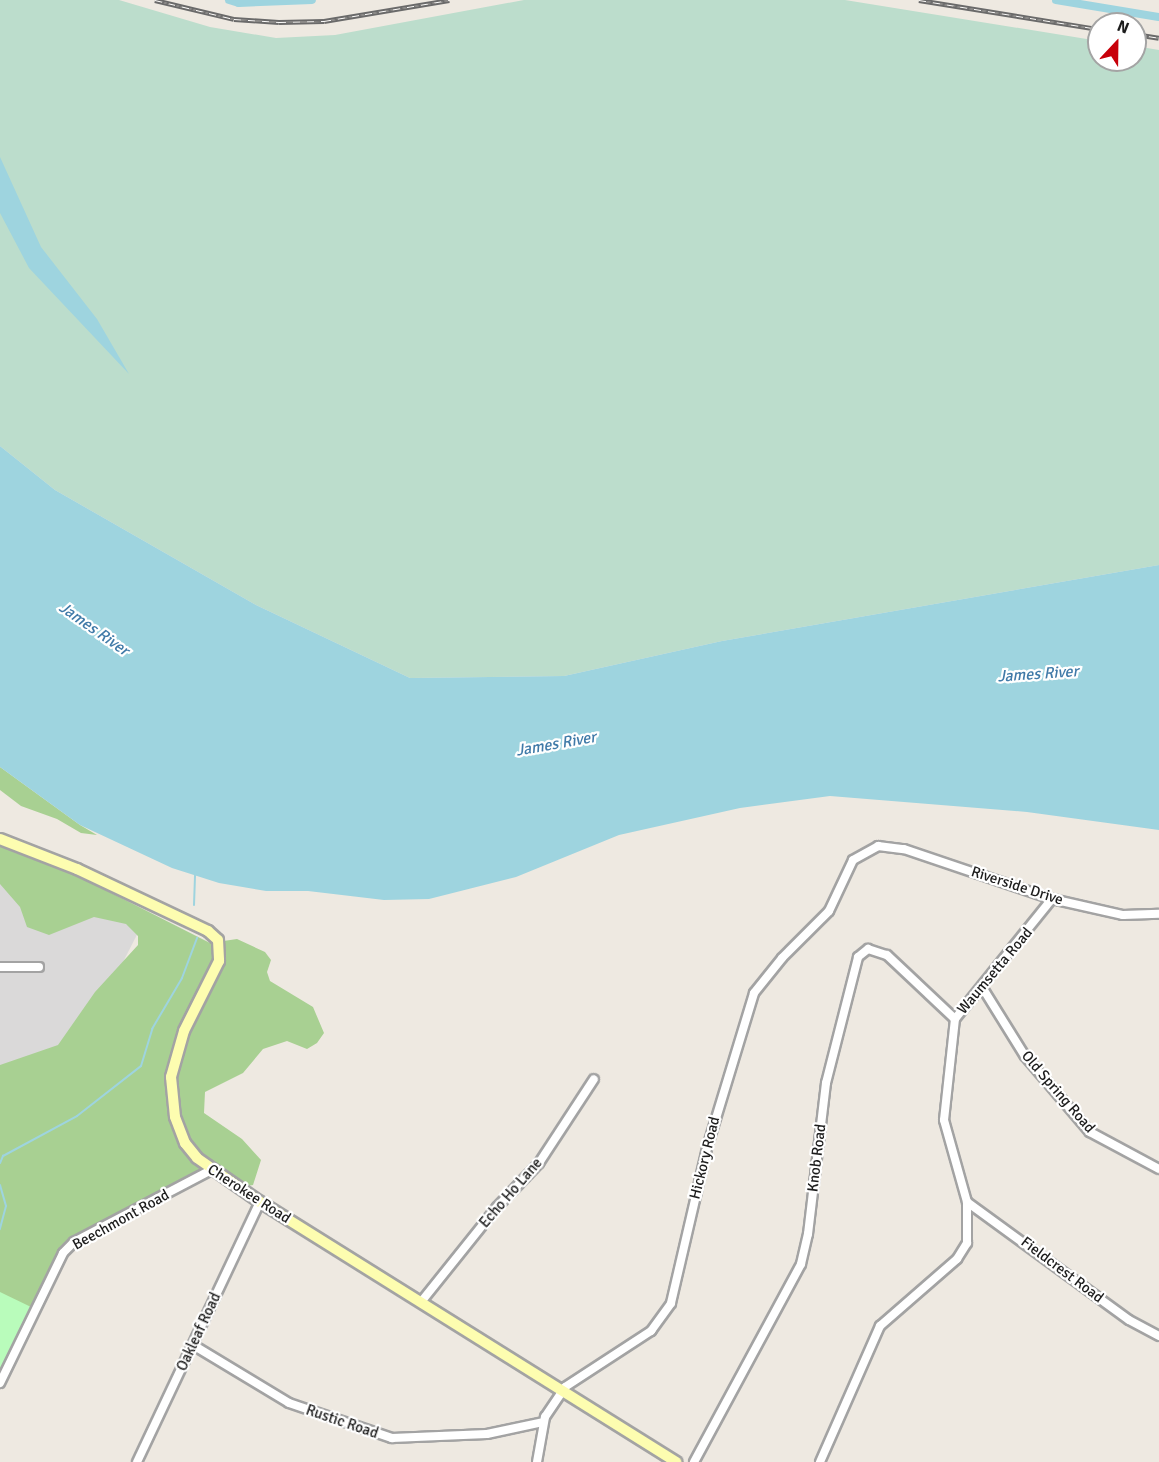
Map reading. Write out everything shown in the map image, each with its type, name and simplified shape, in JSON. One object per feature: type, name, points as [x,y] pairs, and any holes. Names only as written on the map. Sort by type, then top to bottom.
[{"type":"street","name":"Cherokee Road","points":[[0,839],[77,869],[208,931],[218,940],[219,961],[180,1040],[171,1085],[180,1133],[190,1150],[211,1170],[561,1392],[676,1462]]},
{"type":"street","name":"Riverside Drive","points":[[878,846],[904,849],[1052,899],[1123,915],[1159,914]]},
{"type":"street","name":"Hickory Road","points":[[537,1462],[543,1422],[561,1392],[651,1331],[671,1304],[706,1148],[754,993],[782,958],[829,911],[853,860],[878,846]]},
{"type":"street","name":"Waumsetta Road","points":[[820,1462],[880,1326],[957,1259],[967,1243],[967,1202],[944,1120],[955,1020],[1052,899]]},
{"type":"street","name":"Knob Road","points":[[694,1462],[801,1264],[808,1234],[826,1083],[858,957],[868,949],[887,955],[955,1020]]},
{"type":"street","points":[[0,967],[39,967]]},
{"type":"street","name":"Old Spring Road","points":[[982,987],[1025,1056],[1090,1132],[1159,1169]]},
{"type":"street","name":"Echo Ho Lane","points":[[421,1302],[497,1207],[539,1163],[594,1079]]},
{"type":"street","name":"Beechmont Road","points":[[0,1383],[63,1253],[74,1242],[211,1170]]},
{"type":"street","name":"Oakleaf Road","points":[[137,1462],[260,1202]]},
{"type":"street","name":"Fieldcrest Road","points":[[967,1202],[1129,1320],[1159,1336]]},
{"type":"street","name":"Rustic Road","points":[[193,1344],[290,1403],[392,1438],[487,1434],[543,1422]]},
{"type":"shaded area","points":[[0,851],[146,917],[70,1066],[0,1092]]},
{"type":"green space","points":[[0,0],[119,0],[210,27],[276,38],[335,35],[524,0],[845,0],[1087,39],[1087,72],[1147,72],[1147,48],[1159,50],[1159,565],[722,641],[564,676],[410,678],[256,605],[55,490],[0,446]]},
{"type":"green space","points":[[0,767],[97,835],[81,833],[57,819],[21,806],[0,790]]},
{"type":"green space","points":[[0,845],[72,873],[210,943],[237,939],[265,952],[271,960],[267,972],[270,981],[313,1007],[324,1033],[317,1043],[307,1049],[287,1041],[263,1049],[243,1073],[205,1092],[204,1113],[242,1139],[261,1160],[253,1185],[247,1186],[213,1165],[69,1238],[0,1370],[0,1065],[58,1045],[95,992],[138,945],[138,936],[126,924],[94,917],[49,935],[27,927],[20,907],[0,884]]},
{"type":"green space","points":[[0,1292],[31,1307],[0,1370]]},
{"type":"water","points":[[0,157],[41,247],[97,319],[129,374],[29,268],[0,213]]},
{"type":"water","name":"James River","points":[[0,446],[55,490],[256,605],[410,678],[564,676],[722,641],[1159,565],[1159,830],[1027,812],[830,796],[740,808],[619,835],[516,877],[429,899],[384,900],[308,891],[266,891],[219,883],[172,868],[80,825],[0,767]]},
{"type":"waterway","points":[[229,0],[239,3],[312,0]]},
{"type":"waterway","points":[[1056,0],[1159,17]]},
{"type":"waterway","points":[[194,905],[195,872]]},
{"type":"waterway","points":[[0,1163],[3,1156],[77,1116],[141,1066],[152,1029],[182,978],[197,938]]},
{"type":"waterway","points":[[0,1185],[6,1206],[0,1229]]},
{"type":"railway","points":[[155,0],[234,19],[279,22],[324,21],[449,0]]},
{"type":"railway","points":[[919,0],[1087,27]]},
{"type":"railway","points":[[1147,36],[1159,38]]}]
